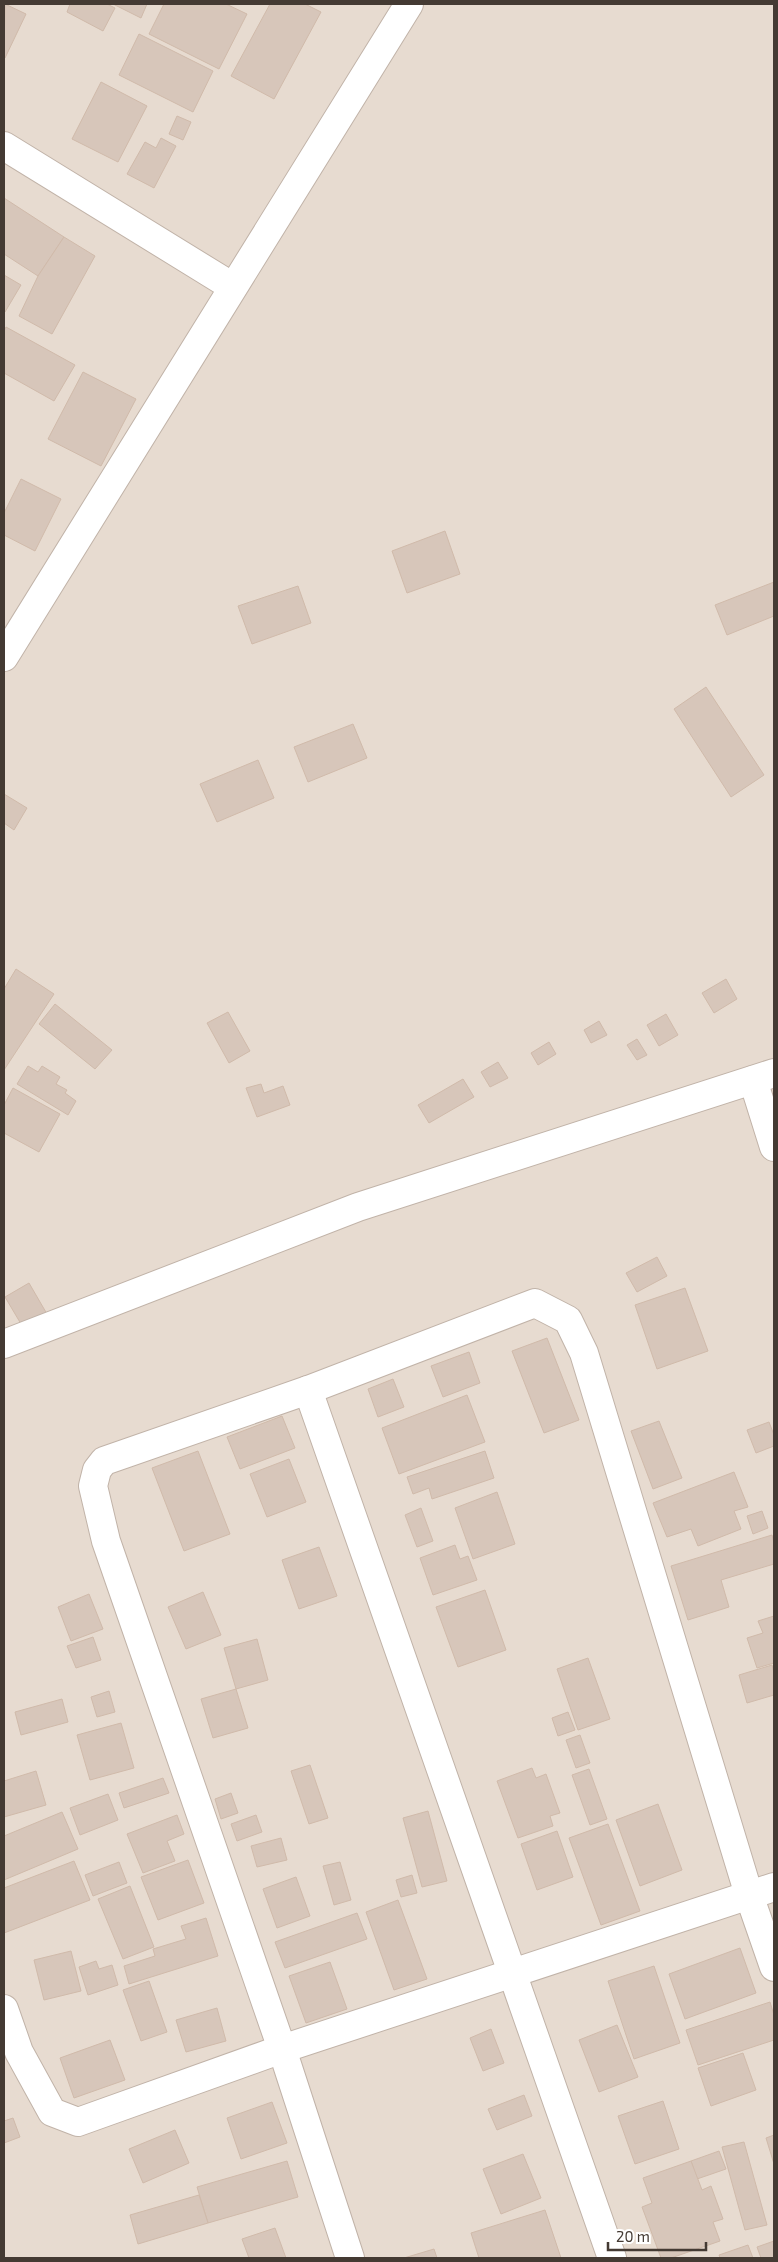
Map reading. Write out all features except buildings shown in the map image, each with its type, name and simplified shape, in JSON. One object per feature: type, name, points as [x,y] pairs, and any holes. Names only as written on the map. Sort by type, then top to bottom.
[{"type":"street","points":[[4,657],[409,4]]},
{"type":"street","points":[[4,146],[233,287]]},
{"type":"street","points":[[4,1344],[358,1207],[763,1077],[774,1147]]},
{"type":"street","points":[[350,2258],[282,2049],[106,1541],[93,1486],[97,1470],[104,1461],[308,1390],[535,1303],[568,1320],[584,1353],[762,1891],[774,1966]]},
{"type":"street","points":[[308,1390],[612,2258]]},
{"type":"street","points":[[4,2009],[19,2052],[52,2112],[78,2122],[282,2049],[762,1891]]},
{"type":"shaded area","points":[[4,4],[774,4],[774,2258],[4,2258]]}]
